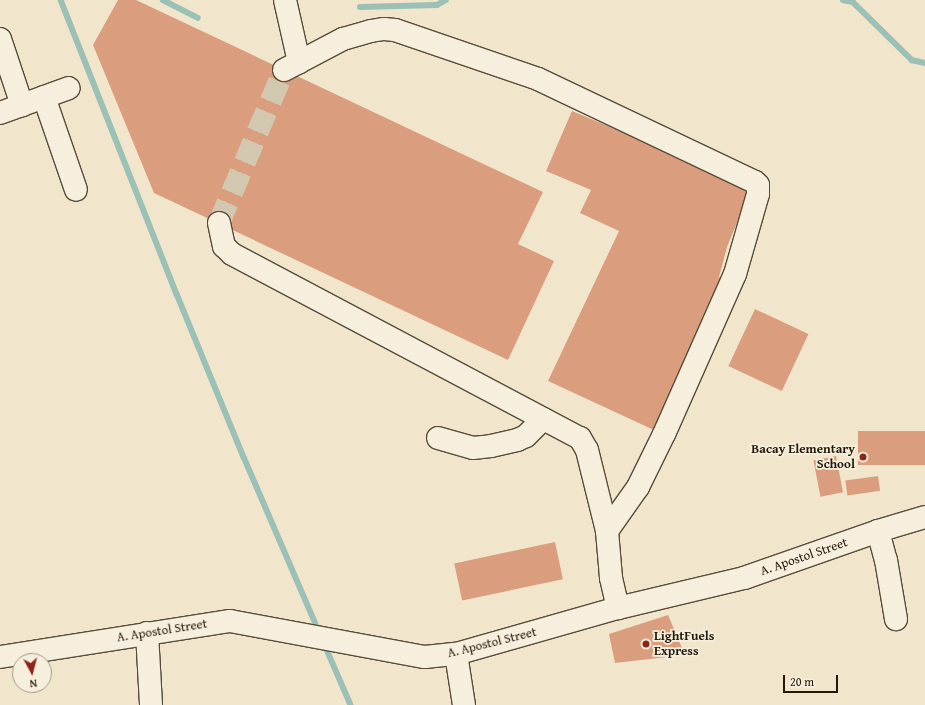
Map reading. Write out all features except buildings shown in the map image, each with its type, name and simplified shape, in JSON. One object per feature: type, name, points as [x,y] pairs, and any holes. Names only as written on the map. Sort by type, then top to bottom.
[{"type":"street","points":[[284,0],[292,66],[343,39],[371,31],[384,29],[396,30],[538,79],[755,182],[758,185],[758,194],[735,274],[664,434],[638,487],[607,531]]},
{"type":"street","points":[[0,39],[22,105]]},
{"type":"street","points":[[0,113],[69,88]]},
{"type":"street","points":[[44,97],[76,190]]},
{"type":"street","points":[[219,223],[224,246],[232,254],[580,438],[587,450],[607,531],[611,578],[618,608]]},
{"type":"street","points":[[438,438],[473,448],[492,446],[526,436],[543,419]]},
{"type":"street","name":"A. Apostol Street","points":[[0,657],[230,621],[425,657],[456,654],[618,608],[744,578],[878,531],[925,517]]},
{"type":"street","points":[[878,531],[886,560],[896,618]]},
{"type":"street","points":[[147,633],[151,705]]},
{"type":"street","points":[[456,654],[464,705]]},
{"type":"waterway","points":[[61,0],[177,294],[244,457],[319,631]]},
{"type":"waterway","points":[[163,0],[198,18]]},
{"type":"waterway","points":[[360,7],[437,5],[446,0]]},
{"type":"waterway","points":[[843,0],[853,2],[912,60],[925,63]]},
{"type":"waterway","points":[[325,645],[351,705]]},
{"type":"tunnel","points":[[219,223],[284,70]]},
{"type":"place","name":"Bacay Elementary School","points":[[863,457]]},
{"type":"place","name":"LightFuels Express","points":[[646,644]]}]
